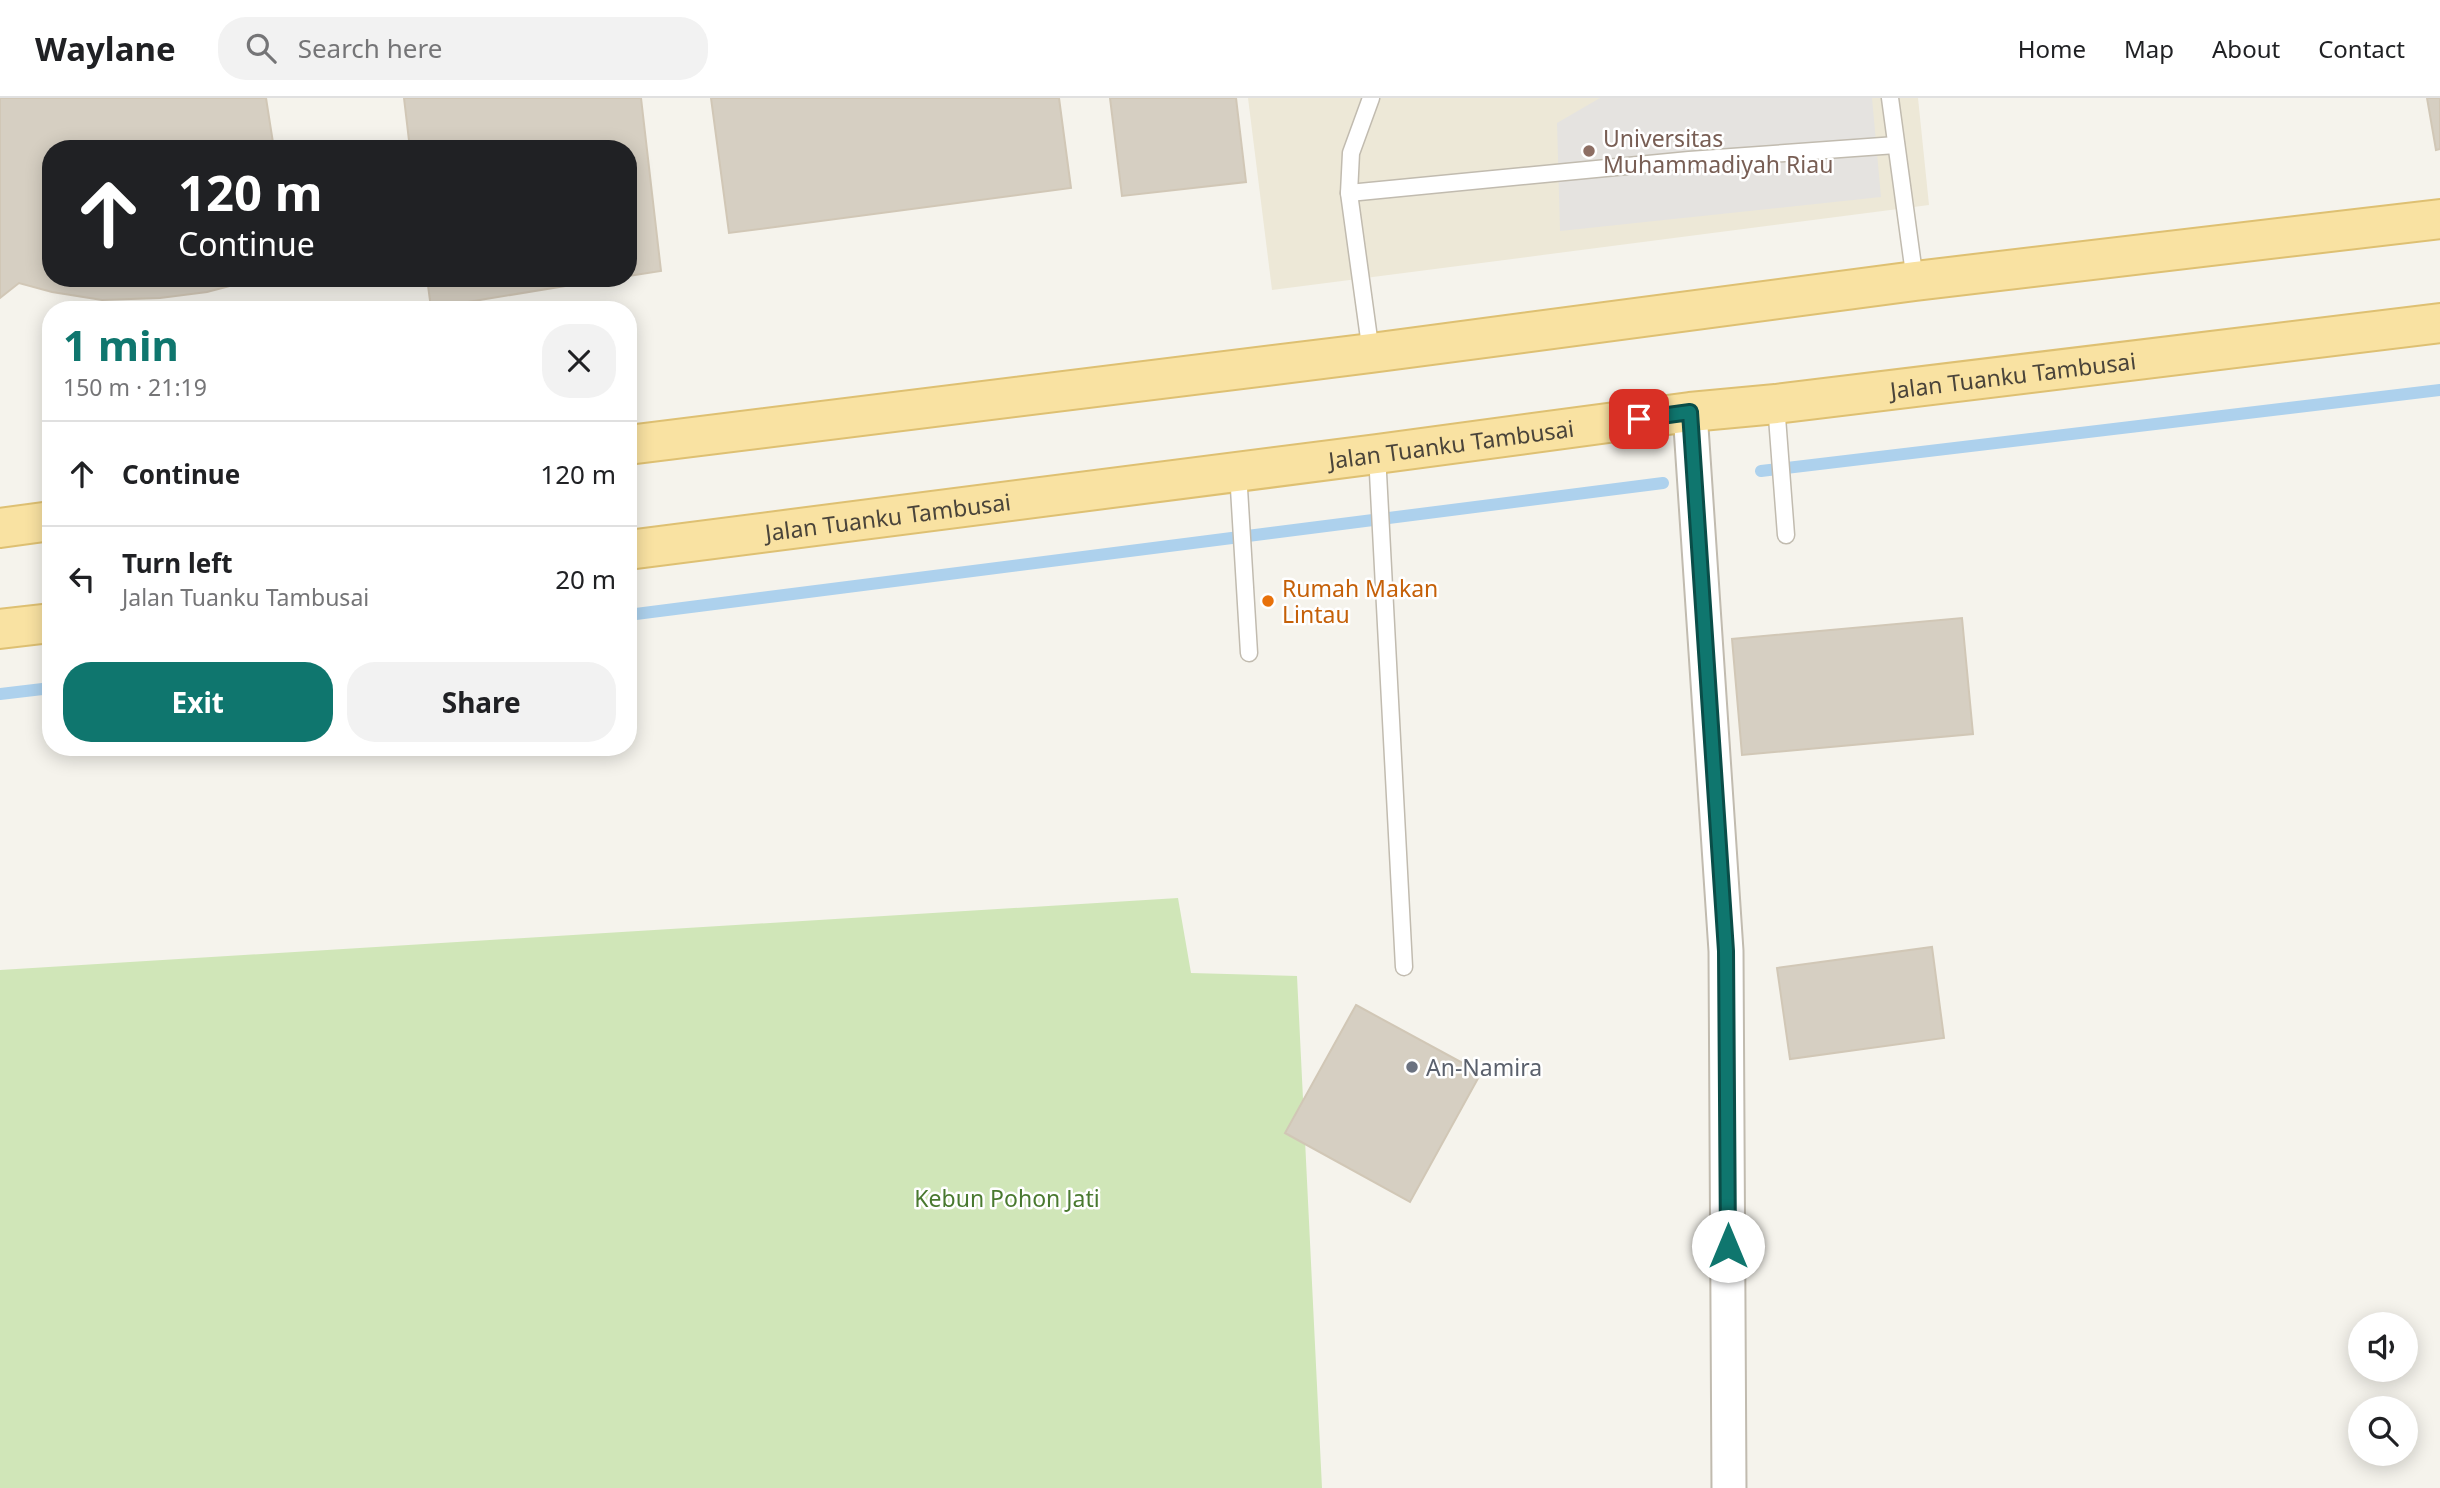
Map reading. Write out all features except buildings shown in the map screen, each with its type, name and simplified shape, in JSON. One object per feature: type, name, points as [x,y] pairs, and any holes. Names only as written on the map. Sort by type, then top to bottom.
[{"type":"main road","points":[[637,444],[1371,353],[1915,281],[2440,219]]},
{"type":"main road","name":"Jalan Tuanku Tambusai","points":[[637,549],[1690,412],[1776,404],[2440,323]]},
{"type":"main road","points":[[0,528],[42,522]]},
{"type":"main road","points":[[0,629],[42,624]]},
{"type":"street","points":[[1690,412],[1726,951],[1729,1488]]},
{"type":"lane","points":[[1371,98],[1351,153],[1349,193],[1371,353]]},
{"type":"lane","points":[[1890,98],[1915,281]]},
{"type":"lane","points":[[1349,193],[1689,160],[1896,145]]},
{"type":"lane","points":[[1776,404],[1786,535]]},
{"type":"lane","points":[[1377,454],[1404,967]]},
{"type":"lane","points":[[1238,472],[1249,653]]},
{"type":"shaded area","name":"Universitas Muhammadiyah Riau","points":[[1248,98],[1918,98],[1929,205],[1272,290]]},
{"type":"shaded area","points":[[1600,98],[1872,98],[1881,197],[1560,231],[1557,123]]},
{"type":"green space","name":"Kebun Pohon Jati","points":[[1178,898],[1191,973],[1297,976],[1322,1488],[0,1488],[0,970]]},
{"type":"waterway","points":[[1761,471],[2440,390]]},
{"type":"waterway","points":[[637,614],[1663,483]]},
{"type":"waterway","points":[[0,694],[42,689]]},
{"type":"place","name":"Universitas Muhammadiyah Riau","points":[[1589,151]]},
{"type":"place","name":"Rumah Makan Lintau","points":[[1268,601]]},
{"type":"place","name":"An-Namira","points":[[1412,1067]]},
{"type":"route","points":[[1639,419],[1690,412],[1726,951],[1728,1246]]}]
